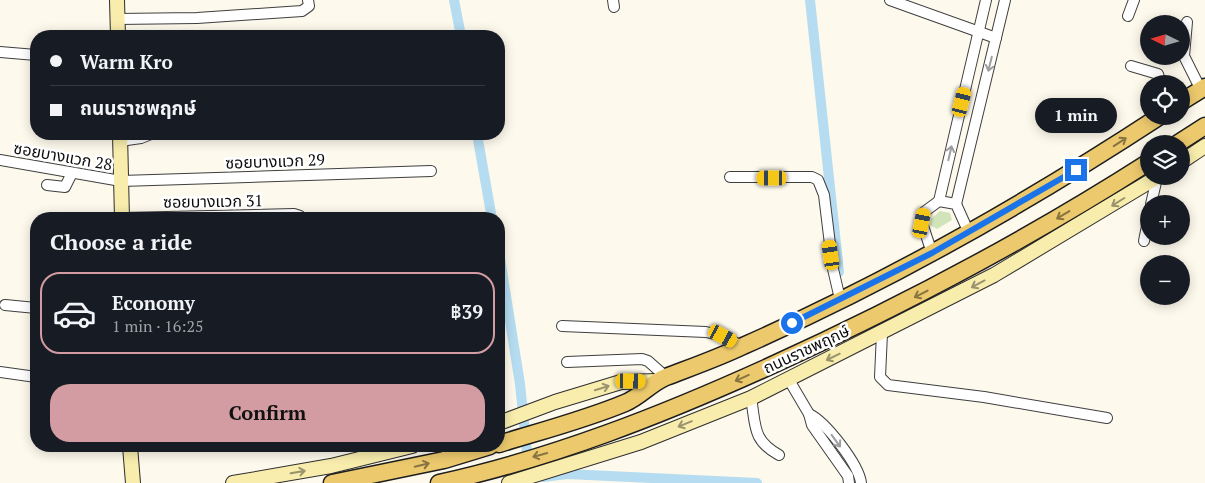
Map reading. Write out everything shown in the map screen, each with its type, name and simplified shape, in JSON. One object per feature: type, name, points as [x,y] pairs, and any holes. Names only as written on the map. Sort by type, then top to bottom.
[{"type":"main road","points":[[117,0],[118,30]]},
{"type":"main road","points":[[1190,97],[1203,89]]},
{"type":"main road","name":"ถนนราชพฤกษ์","points":[[505,442],[564,425],[636,398],[662,379],[743,347],[840,300],[969,233],[1054,184],[1146,125]]},
{"type":"main road","points":[[1190,136],[1205,126]]},
{"type":"main road","points":[[1190,144],[1205,137]]},
{"type":"main road","points":[[120,140],[122,212]]},
{"type":"main road","points":[[1190,156],[1205,146]]},
{"type":"main road","name":"ถนนราชพฤกษ์","points":[[439,483],[573,446],[717,390],[857,326],[1140,175]]},
{"type":"main road","name":"ถนนราชพฤกษ์","points":[[513,482],[641,442],[751,398],[789,380],[1011,266],[1140,177]]},
{"type":"main road","name":"ถนนราชพฤกษ์","points":[[505,421],[555,402],[621,382],[662,379]]},
{"type":"main road","points":[[130,452],[133,483]]},
{"type":"main road","points":[[233,483],[331,466],[388,452]]},
{"type":"main road","name":"ถนนราชพฤกษ์","points":[[332,483],[375,476],[470,452]]},
{"type":"street","points":[[117,19],[197,18],[302,11],[309,6],[308,0]]},
{"type":"street","points":[[890,0],[996,38]]},
{"type":"street","points":[[932,253],[922,223],[924,212],[939,201],[986,0]]},
{"type":"street","points":[[969,233],[956,204],[1005,0]]},
{"type":"street","points":[[1128,16],[1134,0]]},
{"type":"street","points":[[0,52],[30,54]]},
{"type":"street","points":[[1189,65],[1203,89]]},
{"type":"street","points":[[1131,66],[1158,75]]},
{"type":"street","name":"ซอยบางแวก 28","points":[[0,160],[121,181]]},
{"type":"street","name":"ซอยบางแวก 29","points":[[121,181],[431,171]]},
{"type":"street","points":[[46,185],[65,187],[72,173]]},
{"type":"street","points":[[730,177],[812,177],[818,180],[824,195],[833,269],[840,300]]},
{"type":"street","points":[[939,201],[956,204]]},
{"type":"street","points":[[5,305],[30,307]]},
{"type":"street","points":[[562,326],[706,332],[723,336],[743,347]]},
{"type":"street","points":[[882,333],[880,377],[888,386],[984,397],[1107,418]]},
{"type":"street","points":[[567,362],[642,359],[648,361],[662,379]]},
{"type":"street","points":[[0,372],[30,376]]},
{"type":"street","points":[[789,380],[809,414],[812,425],[849,480]]},
{"type":"street","points":[[751,398],[759,440],[765,447],[779,455]]},
{"type":"street","points":[[809,414],[819,419],[860,478]]},
{"type":"green space","points":[[940,211],[950,213],[952,220],[937,229],[930,225],[931,219]]},
{"type":"waterway","points":[[454,0],[460,30]]},
{"type":"waterway","points":[[810,0],[839,272]]},
{"type":"waterway","points":[[478,140],[491,212]]},
{"type":"waterway","points":[[505,290],[520,384],[530,482]]},
{"type":"waterway","points":[[543,477],[567,474],[757,483]]},
{"type":"route","points":[[792,323],[932,253],[1076,170]]}]
